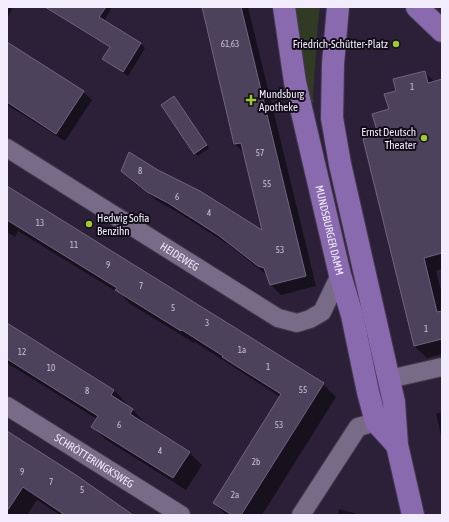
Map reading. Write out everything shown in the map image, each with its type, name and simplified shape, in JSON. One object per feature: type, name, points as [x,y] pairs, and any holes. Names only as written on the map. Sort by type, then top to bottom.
[{"type":"main road","name":"MUNDSBURGER DAMM","points":[[284,7],[295,82],[340,275],[352,315],[368,392],[376,422],[397,445]]},
{"type":"main road","name":"MUNDSBURGER DAMM","points":[[338,7],[332,64],[332,118],[340,164],[394,402],[397,445],[413,515]]},
{"type":"main road","points":[[417,7],[442,31]]},
{"type":"street","name":"HEIDEWEG","points":[[7,148],[278,318],[297,323],[310,319],[322,312],[340,275]]},
{"type":"street","points":[[389,379],[442,367]]},
{"type":"street","name":"SCHRÖTTERINGKSWEG","points":[[7,406],[181,515]]},
{"type":"street","points":[[301,515],[358,427],[376,422]]},
{"type":"green space","points":[[292,7],[320,7],[313,95],[314,103],[311,102]]},
{"type":"building","points":[[45,7],[106,7],[99,17],[141,43],[123,72],[102,59],[110,47]]},
{"type":"building","points":[[202,7],[241,7],[306,276],[270,285],[264,268],[258,266],[218,235],[168,203],[147,192],[121,171],[129,152],[158,170],[200,191],[262,230],[241,143],[234,144]]},
{"type":"building","points":[[7,42],[84,91],[56,134],[7,102]]},
{"type":"building","points":[[425,71],[428,83],[442,79],[442,253],[424,258],[437,312],[442,311],[442,339],[414,346],[363,139],[378,134],[372,114],[389,109],[384,94],[396,91],[393,79]]},
{"type":"building","points":[[174,96],[207,145],[194,154],[161,105]]},
{"type":"building","points":[[7,186],[324,383],[241,515],[232,515],[213,503],[281,394],[182,330],[181,331],[115,290],[117,288],[7,220]]},
{"type":"building","points":[[7,323],[114,390],[111,395],[133,409],[130,414],[190,452],[173,478],[91,427],[98,416],[7,359]]},
{"type":"building","points":[[7,431],[76,475],[133,515],[65,515],[23,487],[7,511]]},
{"type":"place","name":"Friedrich-Schütter-Platz","points":[[396,44]]},
{"type":"place","name":"Mundsburg Apotheke","points":[[251,100]]},
{"type":"place","name":"Ernst Deutsch Theater","points":[[424,138]]},
{"type":"place","name":"Hedwig Sofia Benzihn","points":[[89,224]]}]
